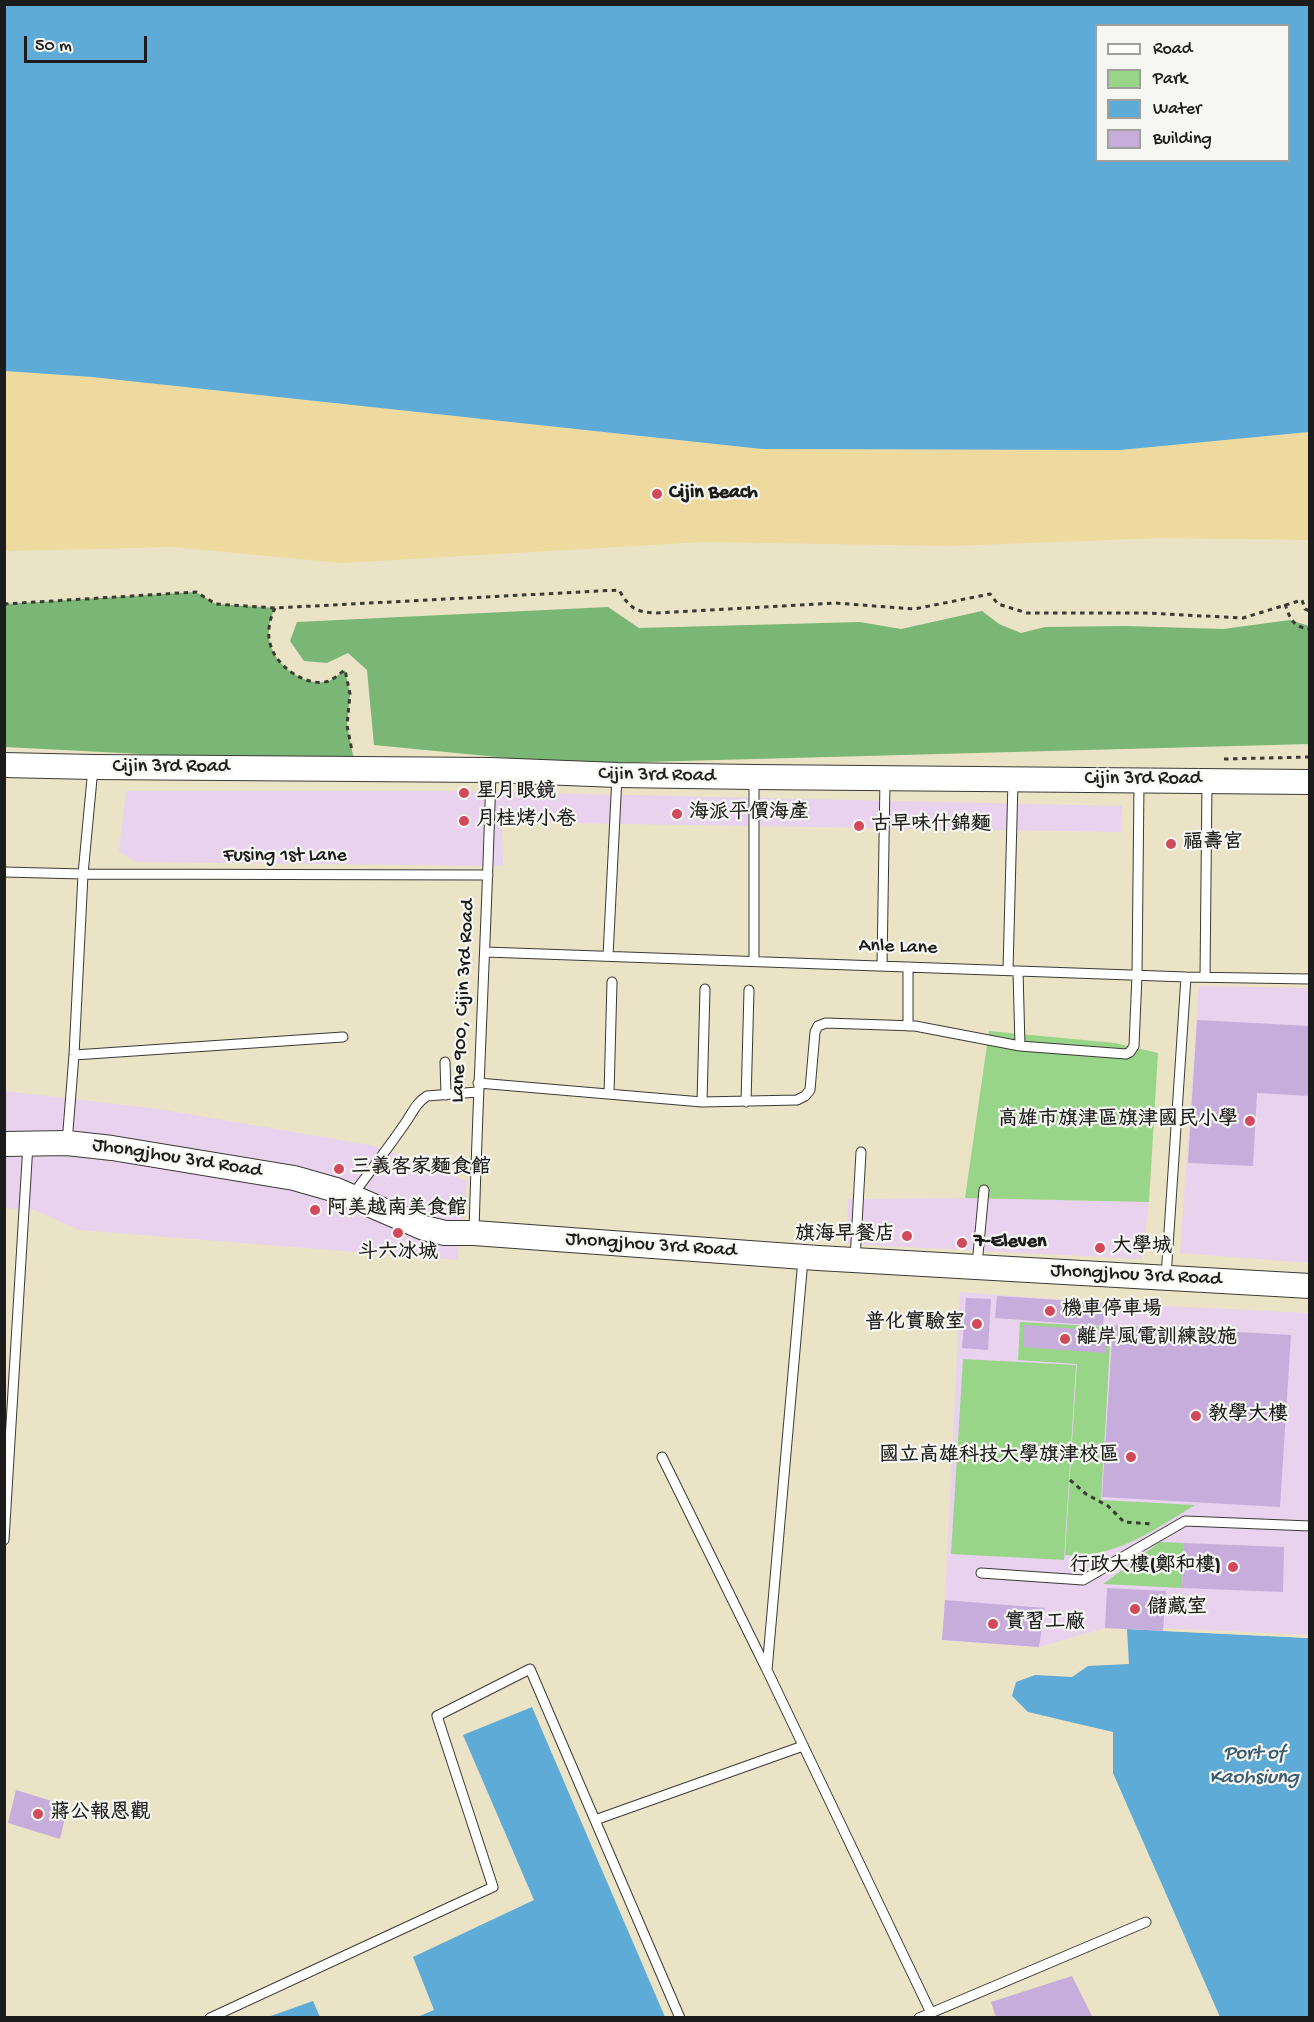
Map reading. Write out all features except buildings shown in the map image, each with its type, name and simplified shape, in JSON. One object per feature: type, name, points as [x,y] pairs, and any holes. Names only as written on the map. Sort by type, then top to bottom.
[{"type":"street","name":"Cijin 3rd Road","points":[[4,765],[491,770],[754,777],[1310,782]]},
{"type":"street","name":"Jhongjhou 3rd Road","points":[[16,1144],[67,1143],[112,1148],[294,1178],[352,1196],[423,1228],[445,1233],[474,1233],[803,1257],[1310,1286]]},
{"type":"lane","points":[[67,1143],[83,874],[93,767]]},
{"type":"lane","name":"Lane 900, Cijin 3rd Road","points":[[474,1233],[491,770]]},
{"type":"lane","points":[[608,957],[617,775]]},
{"type":"lane","points":[[754,777],[754,961]]},
{"type":"lane","points":[[882,966],[885,778]]},
{"type":"lane","points":[[1008,970],[1013,779]]},
{"type":"lane","points":[[352,1196],[406,1122],[417,1103],[427,1096],[446,1095],[478,1087],[702,1102],[797,1100],[810,1090],[815,1032],[819,1026],[826,1023],[908,1026],[1020,1046],[1126,1054],[1130,1052],[1134,1046],[1137,975],[1139,780]]},
{"type":"lane","points":[[1205,977],[1207,781]]},
{"type":"lane","name":"Fusing 1st Lane","points":[[4,872],[488,875]]},
{"type":"lane","name":"Anle Lane","points":[[486,952],[1186,977],[1310,979]]},
{"type":"lane","points":[[908,967],[908,1026]]},
{"type":"lane","points":[[1018,971],[1020,1046]]},
{"type":"lane","points":[[1166,1277],[1186,977]]},
{"type":"lane","points":[[609,1094],[612,982]]},
{"type":"lane","points":[[702,1102],[705,989]]},
{"type":"lane","points":[[746,1102],[749,990]]},
{"type":"lane","points":[[74,1054],[343,1037]]},
{"type":"lane","points":[[445,1062],[446,1095]]},
{"type":"lane","points":[[4,1540],[16,1144]]},
{"type":"lane","points":[[855,1260],[861,1152]]},
{"type":"lane","points":[[977,1267],[984,1190]]},
{"type":"lane","points":[[767,1670],[803,1257]]},
{"type":"lane","points":[[662,1457],[931,2013]]},
{"type":"lane","points":[[981,1573],[1083,1580],[1185,1521],[1310,1526]]},
{"type":"lane","points":[[210,2018],[493,1887],[437,1716],[530,1669],[680,2018]]},
{"type":"lane","points":[[595,1820],[803,1746]]},
{"type":"lane","points":[[919,2018],[1146,1922]]},
{"type":"path","points":[[4,604],[196,592],[216,604],[275,608],[619,590],[626,603],[639,612],[657,613],[835,603],[914,609],[990,594],[998,604],[1027,613],[1145,613],[1243,618],[1302,600],[1305,609],[1310,611]]},
{"type":"path","points":[[1285,604],[1290,620],[1300,628],[1310,629]]},
{"type":"path","points":[[275,608],[269,620],[271,648],[290,671],[317,682],[330,680],[345,670],[350,694],[347,725],[353,755]]},
{"type":"path","points":[[1070,1479],[1086,1494],[1108,1506],[1124,1522],[1147,1524],[1185,1521]]},
{"type":"shaded area","points":[[126,791],[449,791],[1122,806],[1121,832],[502,822],[503,866],[136,862],[119,852]]},
{"type":"shaded area","name":"高雄市旗津區旗津國民小學","points":[[1199,986],[1309,988],[1309,1263],[1180,1253]]},
{"type":"shaded area","points":[[5,1091],[159,1109],[375,1146],[467,1181],[457,1260],[79,1230],[35,1210],[5,1208]]},
{"type":"shaded area","points":[[965,1198],[1149,1202],[1142,1259],[847,1244],[848,1199]]},
{"type":"shaded area","name":"國立高雄科技大學旗津校區","points":[[960,1292],[1105,1303],[1309,1313],[1309,1638],[1105,1628],[1039,1647],[942,1640]]},
{"type":"green space","points":[[196,592],[216,604],[275,608],[269,628],[270,644],[281,663],[295,675],[312,682],[321,682],[331,680],[345,670],[350,694],[347,725],[355,765],[5,747],[5,604]]},
{"type":"green space","points":[[608,607],[639,628],[860,622],[901,629],[982,611],[999,624],[1021,633],[1045,627],[1125,626],[1223,629],[1290,620],[1309,626],[1309,744],[569,764],[374,745],[367,670],[348,653],[327,663],[304,661],[290,641],[297,622]]},
{"type":"green space","points":[[989,1031],[1115,1043],[1158,1053],[1149,1202],[965,1198]]},
{"type":"green space","points":[[1020,1322],[1111,1327],[1101,1500],[1195,1505],[1149,1533],[1118,1547],[1084,1555],[1065,1555],[1077,1364],[1018,1360]]},
{"type":"green space","points":[[963,1359],[1076,1365],[1064,1560],[951,1554]]},
{"type":"green space","points":[[1160,1542],[1184,1543],[1182,1588],[1103,1584]]},
{"type":"sand","name":"Cijin Beach","points":[[4,371],[92,377],[762,449],[1119,450],[1309,432],[1309,540],[1159,538],[951,546],[704,542],[342,563],[173,547],[5,551]]},
{"type":"water","points":[[4,5],[1309,5],[1309,432],[1120,450],[762,449],[92,377],[5,371]]},
{"type":"water","name":"Port of Kaohsiung","points":[[1127,1629],[1309,1638],[1309,2017],[1220,2017],[1113,1773],[1113,1732],[1028,1712],[1012,1696],[1016,1682],[1035,1675],[1072,1677],[1088,1666],[1129,1664]]},
{"type":"water","points":[[532,1707],[665,2017],[417,2017],[434,2010],[413,1957],[534,1900],[463,1735]]},
{"type":"water","points":[[313,2001],[320,2017],[268,2017]]},
{"type":"pier","points":[[1163,1628],[1310,1635],[1309,1638],[1163,1631]]},
{"type":"place","name":"Cijin Beach","points":[[657,494]]},
{"type":"place","name":"星月眼鏡","points":[[464,793]]},
{"type":"place","name":"海派平價海產","points":[[677,814]]},
{"type":"place","name":"月桂烤小卷","points":[[464,821]]},
{"type":"place","name":"古早味什錦麵","points":[[859,826]]},
{"type":"place","name":"福壽宮","points":[[1171,844]]},
{"type":"place","name":"高雄市旗津區旗津國民小學","points":[[1250,1121]]},
{"type":"place","name":"三義客家麵食館","points":[[339,1169]]},
{"type":"place","name":"阿美越南美食館","points":[[315,1210]]},
{"type":"place","name":"斗六冰城","points":[[398,1233]]},
{"type":"place","name":"旗海早餐店","points":[[907,1236]]},
{"type":"place","name":"7-Eleven","points":[[962,1243]]},
{"type":"place","name":"大學城","points":[[1100,1248]]},
{"type":"place","name":"機車停車場","points":[[1050,1311]]},
{"type":"place","name":"普化實驗室","points":[[977,1324]]},
{"type":"place","name":"離岸風電訓練設施","points":[[1065,1339]]},
{"type":"place","name":"教學大樓","points":[[1196,1416]]},
{"type":"place","name":"國立高雄科技大學旗津校區","points":[[1131,1457]]},
{"type":"place","name":"行政大樓(鄭和樓)","points":[[1233,1567]]},
{"type":"place","name":"儲藏室","points":[[1135,1609]]},
{"type":"place","name":"實習工廠","points":[[993,1624]]},
{"type":"place","name":"蔣公報恩觀","points":[[38,1814]]}]
